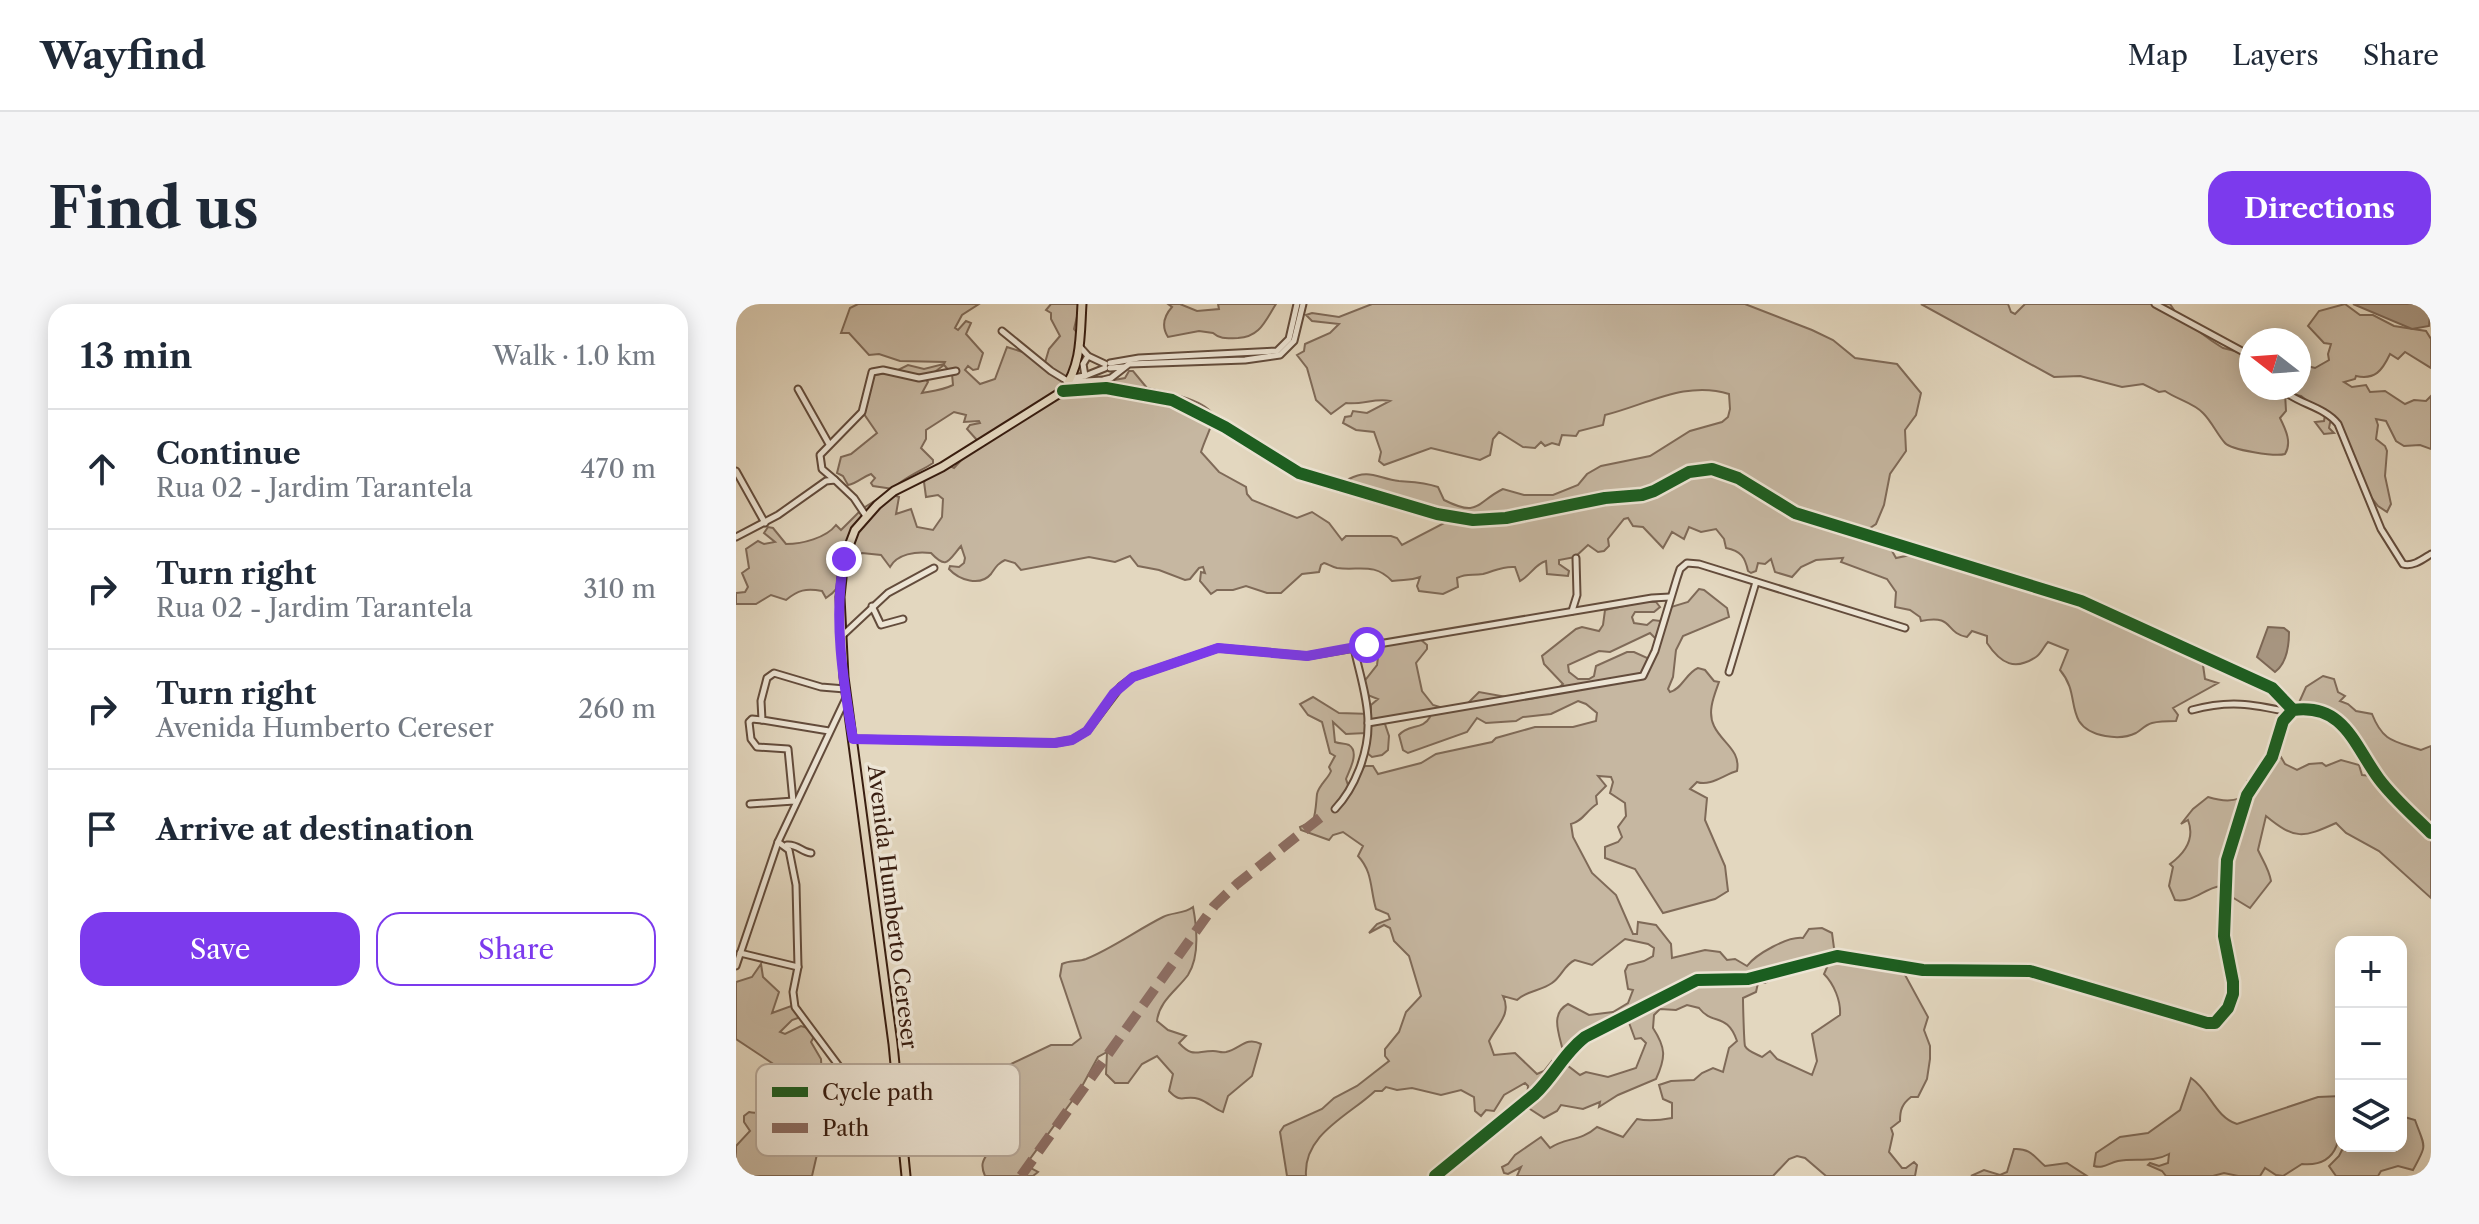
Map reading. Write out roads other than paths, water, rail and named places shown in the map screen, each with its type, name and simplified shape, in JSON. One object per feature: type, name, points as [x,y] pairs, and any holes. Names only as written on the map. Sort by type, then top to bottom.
[{"type":"main road","name":"Avenida Humberto Cereser","points":[[895,1064],[848,713],[841,637],[844,559],[855,530],[894,491],[942,467],[1063,391],[1070,380],[1080,347],[1082,304]]},
{"type":"main road","name":"Avenida Humberto Cereser","points":[[905,1156],[906,1176]]},
{"type":"street","points":[[1070,380],[1107,366],[1245,360],[1280,355],[1294,341],[1300,304]]},
{"type":"street","points":[[2155,304],[2239,350]]},
{"type":"street","points":[[1002,331],[1051,371],[1070,380],[1107,379],[1125,365]]},
{"type":"street","points":[[1080,347],[1088,356],[1107,366]]},
{"type":"street","points":[[1085,376],[1083,364],[1088,356]]},
{"type":"street","points":[[866,516],[854,498],[820,466],[820,455],[862,412],[872,372],[883,370],[919,378],[956,371]]},
{"type":"street","points":[[1063,391],[1106,388],[1172,400],[1225,427],[1299,473],[1437,514],[1473,520],[1506,518],[1567,504],[1642,495],[1689,472],[1712,469],[1738,478],[1795,513],[2011,578],[2092,606],[2272,688],[2290,711]]},
{"type":"street","points":[[798,389],[829,444]]},
{"type":"street","points":[[2301,400],[2338,424],[2381,529],[2400,561],[2409,566],[2431,554]]},
{"type":"street","points":[[736,471],[765,523]]},
{"type":"street","points":[[736,537],[765,523],[819,483],[835,480]]},
{"type":"street","points":[[1572,611],[1577,595],[1576,558]]},
{"type":"street","points":[[1368,723],[1643,676],[1650,665],[1670,597],[1684,565],[1699,564],[1905,628]]},
{"type":"street","points":[[841,637],[872,606],[905,582],[934,568]]},
{"type":"street","points":[[1729,672],[1756,582]]},
{"type":"street","points":[[853,739],[1055,743],[1072,740],[1094,724],[1114,693],[1133,677],[1218,648],[1307,656],[1670,597]]},
{"type":"street","points":[[872,606],[881,625],[903,619]]},
{"type":"street","points":[[1335,809],[1348,794],[1358,773],[1368,723],[1354,648]]},
{"type":"street","points":[[736,966],[794,801],[815,764],[846,693],[770,673],[762,692],[762,720]]},
{"type":"street","points":[[2192,710],[2239,702],[2290,711],[2303,708],[2329,714],[2350,733],[2379,779],[2431,833]]},
{"type":"street","points":[[1435,1176],[1547,1083],[1570,1051],[1585,1037],[1697,980],[1748,979],[1830,957],[1923,970],[2016,969],[2215,1023],[2228,1008],[2233,994],[2224,936],[2227,860],[2247,795],[2272,757],[2283,721],[2290,711]]},
{"type":"street","points":[[836,716],[848,713]]},
{"type":"street","points":[[794,801],[788,749],[757,747],[751,739],[749,722],[752,719],[762,720],[829,731]]},
{"type":"street","points":[[750,804],[794,801]]},
{"type":"street","points":[[778,842],[794,844],[811,853]]},
{"type":"street","points":[[785,845],[791,854],[796,885],[798,967],[793,992],[795,1007],[836,1064]]},
{"type":"street","points":[[740,953],[798,967]]}]
